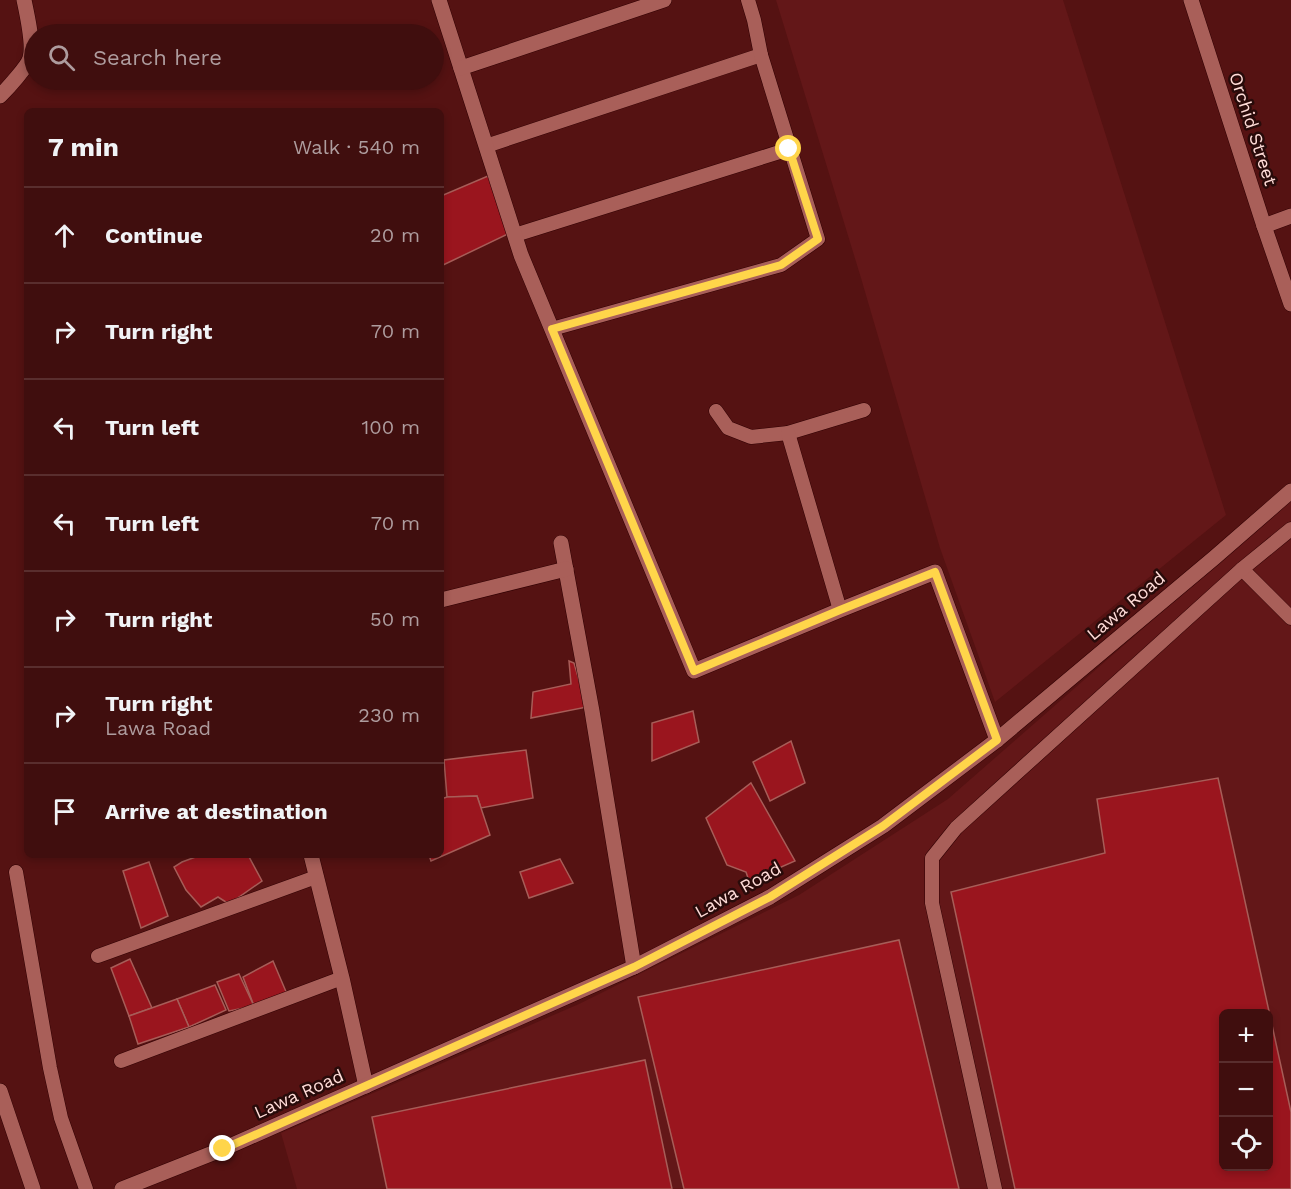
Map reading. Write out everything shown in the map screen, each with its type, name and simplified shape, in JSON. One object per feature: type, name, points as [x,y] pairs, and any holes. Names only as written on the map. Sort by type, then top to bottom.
[{"type":"street","points":[[24,0],[28,24]]},
{"type":"street","points":[[439,0],[521,255],[694,671],[935,572],[997,740]]},
{"type":"street","points":[[460,68],[663,0]]},
{"type":"street","name":"Orchid Street","points":[[1191,0],[1291,304]]},
{"type":"street","points":[[3,87],[24,65]]},
{"type":"street","points":[[1264,226],[1291,216]]},
{"type":"street","name":"Lawa Road","points":[[122,1189],[223,1149],[634,967],[770,897],[883,826],[997,740],[1291,491]]},
{"type":"street","points":[[561,543],[592,711],[634,967]]},
{"type":"street","points":[[444,599],[566,569]]},
{"type":"street","points":[[312,858],[366,1086]]},
{"type":"street","points":[[0,1091],[33,1189]]},
{"type":"lane","points":[[552,329],[781,265],[818,239],[761,55],[748,0]]},
{"type":"lane","points":[[486,146],[761,55]]},
{"type":"lane","points":[[515,235],[789,149]]},
{"type":"lane","points":[[716,411],[728,428],[751,437],[788,434],[864,410]]},
{"type":"lane","points":[[788,434],[840,610]]},
{"type":"lane","points":[[995,1189],[933,903],[933,858],[956,828],[1242,569],[1291,529]]},
{"type":"lane","points":[[1242,569],[1291,618]]},
{"type":"lane","points":[[16,872],[61,1118],[87,1189]]},
{"type":"lane","points":[[98,956],[316,877]]},
{"type":"lane","points":[[121,1061],[342,978]]},
{"type":"shaded area","points":[[776,0],[1063,0],[1226,515],[995,702],[940,548]]},
{"type":"shaded area","points":[[1291,499],[1291,1189],[297,1189],[281,1133],[579,1004],[799,895],[948,799]]},
{"type":"building","points":[[488,176],[510,233],[444,265],[444,195]]},
{"type":"building","points":[[569,661],[574,663],[587,707],[531,718],[533,692],[571,684]]},
{"type":"building","points":[[693,711],[699,742],[652,761],[652,723]]},
{"type":"building","points":[[791,741],[805,783],[770,801],[753,762]]},
{"type":"building","points":[[526,750],[533,798],[481,808],[477,796],[447,797],[444,760]]},
{"type":"building","points":[[1218,778],[1268,1009],[1219,1009],[1219,1171],[1273,1171],[1273,1030],[1291,1112],[1291,1189],[1015,1189],[951,892],[1105,853],[1097,799]]},
{"type":"building","points":[[751,783],[795,861],[749,881],[746,872],[727,865],[706,818]]},
{"type":"building","points":[[477,796],[490,835],[444,855],[444,798]]},
{"type":"building","points":[[193,858],[250,858],[262,881],[229,904],[218,897],[201,907],[186,890],[174,867]]},
{"type":"building","points":[[560,859],[573,883],[529,898],[520,872]]},
{"type":"building","points":[[149,862],[168,916],[141,928],[123,871]]},
{"type":"building","points":[[899,940],[959,1189],[684,1189],[638,997]]},
{"type":"building","points":[[130,959],[152,1008],[129,1016],[111,968]]},
{"type":"building","points":[[273,961],[287,994],[254,1006],[243,977]]},
{"type":"building","points":[[239,974],[254,1006],[229,1011],[217,982]]},
{"type":"building","points":[[215,985],[226,1010],[189,1027],[177,999]]},
{"type":"building","points":[[177,999],[189,1027],[138,1044],[129,1016]]},
{"type":"building","points":[[645,1060],[672,1189],[387,1189],[372,1117]]},
{"type":"route","points":[[223,1149],[634,967],[770,897],[883,826],[997,740],[935,572],[694,671],[552,329],[781,265],[818,239],[789,149]]}]
